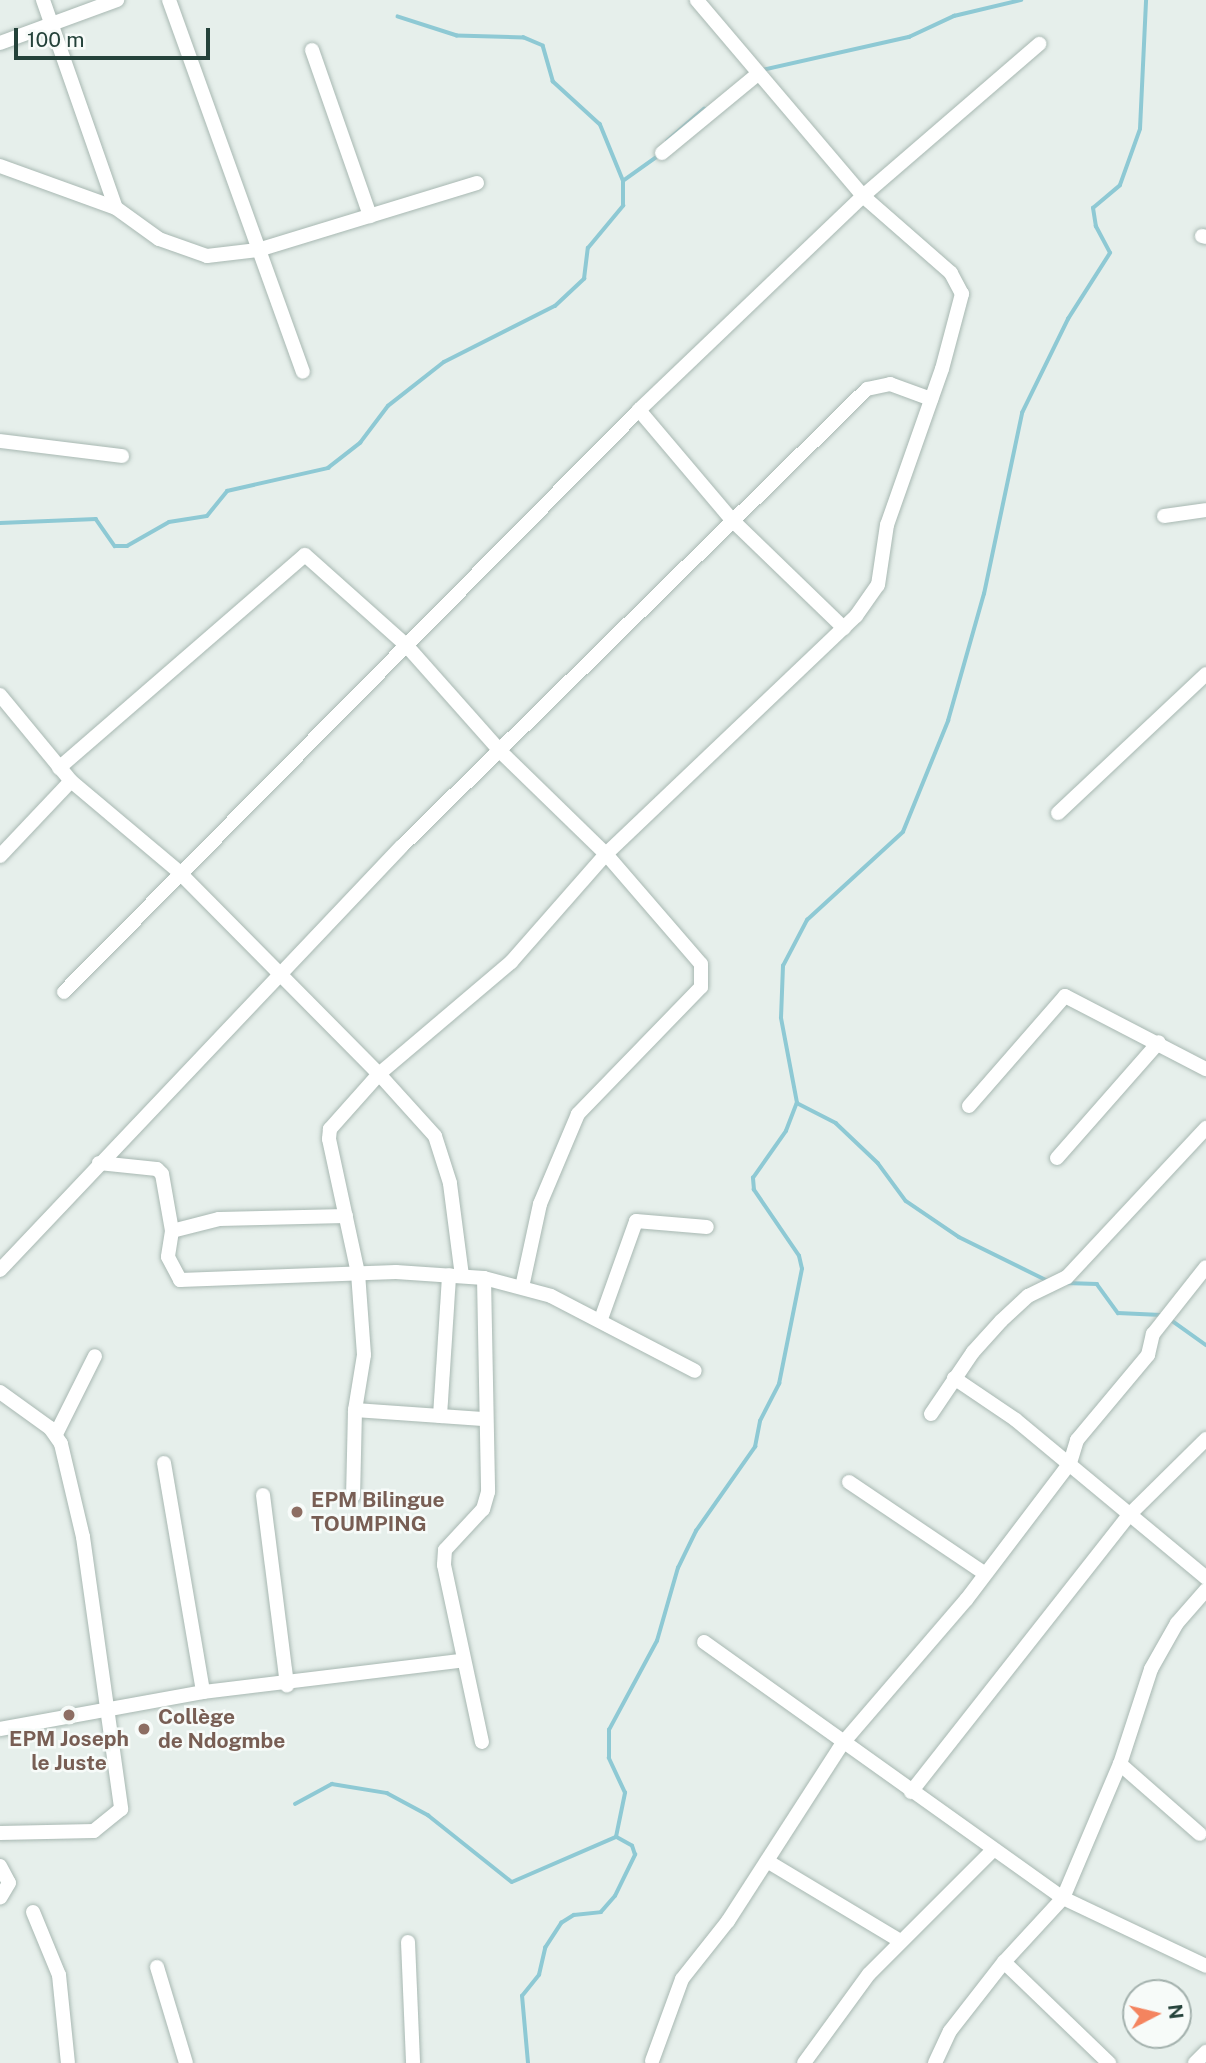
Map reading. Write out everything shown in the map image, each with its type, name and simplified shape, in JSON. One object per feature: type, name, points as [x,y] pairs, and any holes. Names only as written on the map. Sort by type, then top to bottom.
[{"type":"street","points":[[43,0],[116,208]]},
{"type":"street","points":[[0,43],[117,0]]},
{"type":"street","points":[[169,0],[303,372]]},
{"type":"street","points":[[353,1496],[355,1410],[365,1355],[358,1273],[330,1129],[379,1074],[511,962],[606,855],[844,628],[878,585],[887,526],[931,399],[962,294],[960,283],[863,197],[697,0]]},
{"type":"street","points":[[64,992],[178,871],[639,410],[863,197],[1039,44]]},
{"type":"street","points":[[312,50],[370,216]]},
{"type":"street","points":[[662,153],[758,75]]},
{"type":"street","points":[[0,166],[116,208],[177,249],[207,256],[258,250],[477,183]]},
{"type":"street","points":[[0,1270],[402,846],[502,753],[723,534],[731,519],[867,388],[890,384],[931,399]]},
{"type":"street","points":[[639,410],[731,519],[844,628]]},
{"type":"street","points":[[0,441],[122,456]]},
{"type":"street","points":[[1164,516],[1206,510]]},
{"type":"street","points":[[60,768],[303,556],[406,645],[502,753],[606,855],[701,964],[701,987],[578,1114],[540,1204],[522,1287]]},
{"type":"street","points":[[1058,813],[1206,674]]},
{"type":"street","points":[[0,695],[71,781],[178,871],[280,977],[379,1074],[439,1146],[450,1183],[455,1276],[440,1416]]},
{"type":"street","points":[[0,856],[71,781]]},
{"type":"street","points":[[969,1106],[1065,996],[1159,1042],[1206,1069]]},
{"type":"street","points":[[1057,1157],[1159,1042]]},
{"type":"street","points":[[931,1414],[954,1378],[1019,1304],[1067,1278],[1206,1128]]},
{"type":"street","points":[[99,1163],[160,1171],[172,1231],[168,1256],[180,1280],[358,1273],[484,1278],[522,1287],[601,1319],[695,1371]]},
{"type":"street","points":[[172,1231],[219,1219],[346,1216]]},
{"type":"street","points":[[601,1319],[636,1221],[708,1227]]},
{"type":"street","points":[[652,2062],[682,1979],[767,1861],[842,1744],[928,1649],[1070,1463],[1077,1440],[1148,1355],[1153,1334],[1206,1267]]},
{"type":"street","points":[[482,1742],[461,1661],[445,1550],[483,1508],[488,1492],[483,1419],[484,1278]]},
{"type":"street","points":[[56,1434],[95,1356]]},
{"type":"street","points":[[954,1378],[1070,1463],[1206,1578]]},
{"type":"street","points":[[0,1392],[56,1434],[83,1537],[107,1709],[118,1815],[94,1830],[0,1833]]},
{"type":"street","points":[[355,1410],[483,1419]]},
{"type":"street","points":[[911,1792],[1130,1514],[1206,1439]]},
{"type":"street","points":[[164,1463],[203,1692]]},
{"type":"street","points":[[849,1482],[984,1573]]},
{"type":"street","points":[[263,1495],[287,1685]]},
{"type":"street","points":[[935,2063],[950,2031],[1004,1962],[1063,1898],[1120,1764],[1151,1669],[1177,1623],[1206,1590]]},
{"type":"street","points":[[704,1642],[842,1744],[1063,1898],[1206,1966]]},
{"type":"street","points":[[0,1729],[203,1692],[287,1685],[461,1661]]},
{"type":"street","points":[[1120,1764],[1200,1833]]},
{"type":"street","points":[[804,2063],[900,1941],[993,1850]]},
{"type":"street","points":[[767,1861],[900,1941]]},
{"type":"street","points":[[0,1866],[9,1883],[0,1898]]},
{"type":"street","points":[[33,1912],[59,1975],[68,2063]]},
{"type":"street","points":[[408,1942],[413,2063]]},
{"type":"street","points":[[1004,1962],[1109,2063]]},
{"type":"street","points":[[157,1967],[186,2063]]},
{"type":"street","points":[[1195,2063],[1206,2052]]},
{"type":"waterway","points":[[762,70],[909,37],[954,16],[1021,0]]},
{"type":"waterway","points":[[295,1804],[332,1784],[387,1793],[428,1815],[512,1882],[616,1837],[625,1793],[609,1758],[609,1730],[657,1641],[678,1568],[696,1531],[755,1447],[760,1421],[779,1384],[802,1269],[799,1256],[754,1190],[753,1178],[786,1131],[797,1103],[781,1018],[783,966],[807,920],[903,832],[948,721],[984,594],[1022,413],[1068,319],[1110,253],[1096,227],[1093,208],[1120,185],[1140,129],[1146,0]]},
{"type":"waterway","points":[[0,523],[96,519],[115,546],[127,546],[169,522],[207,516],[227,491],[328,468],[360,443],[388,406],[444,362],[555,306],[584,279],[588,248],[623,206],[623,181],[600,125],[553,82],[543,46],[524,38],[457,36],[398,17]]},
{"type":"waterway","points":[[667,141],[704,109]]},
{"type":"waterway","points":[[623,181],[658,156]]},
{"type":"waterway","points":[[797,1103],[836,1123],[878,1163],[906,1201],[959,1237],[1048,1281]]},
{"type":"waterway","points":[[1066,1283],[1097,1284],[1118,1313],[1161,1315]]},
{"type":"waterway","points":[[1171,1320],[1206,1345]]},
{"type":"waterway","points":[[528,2063],[522,1996],[539,1975],[545,1948],[561,1923],[574,1915],[601,1912],[615,1896],[635,1855],[632,1846],[616,1837]]},
{"type":"place","name":"EPM Bilingue TOUMPING","points":[[297,1512]]},
{"type":"place","name":"EPM Joseph le Juste","points":[[69,1715]]},
{"type":"place","name":"Collège de Ndogmbe","points":[[144,1729]]}]
